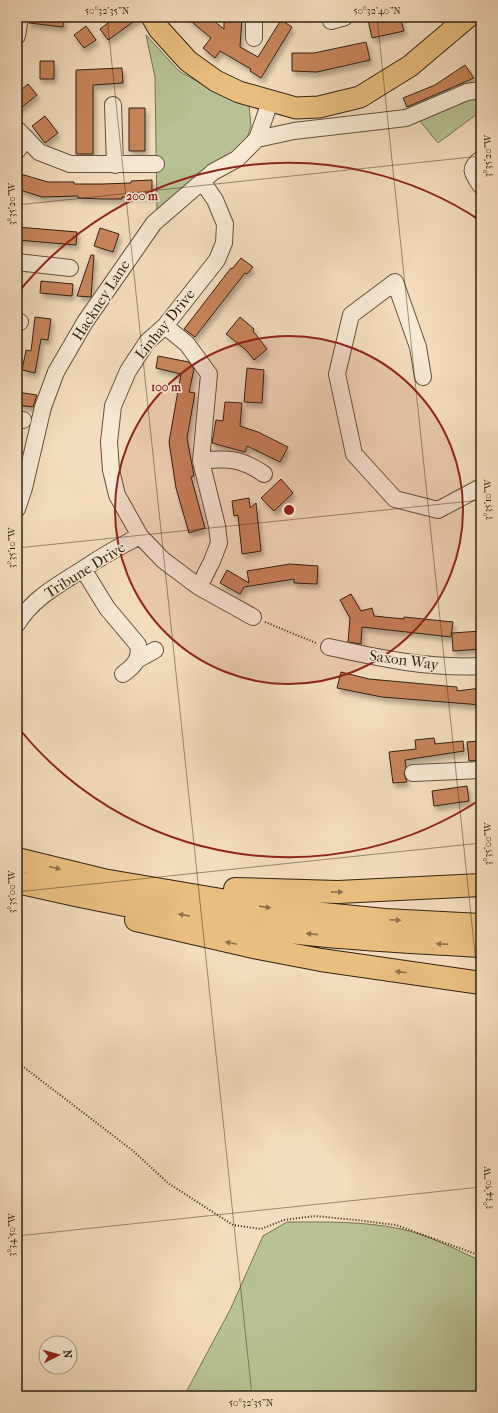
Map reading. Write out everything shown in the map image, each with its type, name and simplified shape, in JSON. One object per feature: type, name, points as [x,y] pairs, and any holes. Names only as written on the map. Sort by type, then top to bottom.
[{"type":"highway","points":[[17,859],[102,880],[193,896],[313,913],[385,920],[481,925]]},
{"type":"highway","points":[[102,880],[171,882],[229,889],[274,892],[374,891],[481,885]]},
{"type":"highway","points":[[17,882],[190,916],[291,932],[363,939],[481,946]]},
{"type":"highway","points":[[47,889],[106,913],[258,948],[336,963],[481,983]]},
{"type":"main road","points":[[152,17],[159,29],[188,61],[216,81],[239,92],[270,102],[296,108],[319,107],[360,97],[410,66],[457,17]]},
{"type":"street","points":[[17,36],[20,17]]},
{"type":"street","points":[[254,17],[254,38]]},
{"type":"street","points":[[257,139],[294,131],[406,118],[467,92],[481,90]]},
{"type":"street","name":"Hackney Lane","points":[[17,509],[21,488],[43,407],[56,372],[85,322],[154,223],[213,172],[237,159],[257,139],[270,102]]},
{"type":"street","points":[[113,105],[115,165]]},
{"type":"street","points":[[20,139],[39,152],[70,164],[156,164]]},
{"type":"street","points":[[481,159],[474,164],[472,168],[473,174],[481,186]]},
{"type":"street","name":"Linhay Drive","points":[[202,181],[215,200],[225,224],[224,243],[217,260],[165,326],[147,342],[128,372],[113,406],[109,442],[111,470],[118,495],[140,536],[162,560],[199,587],[253,617]]},
{"type":"street","points":[[17,262],[70,268]]},
{"type":"street","points":[[423,377],[418,348],[395,282],[351,315],[337,374],[354,454],[395,499],[438,510],[481,487]]},
{"type":"street","points":[[165,326],[187,344],[200,359],[209,374],[200,461],[217,526],[219,542],[212,561],[199,587]]},
{"type":"street","points":[[200,461],[223,459],[240,461],[264,474]]},
{"type":"street","name":"Tribune Drive","points":[[17,624],[42,595],[140,536]]},
{"type":"street","points":[[83,569],[107,608],[138,645],[139,650],[137,660]]},
{"type":"street","name":"Saxon Way","points":[[329,647],[386,660],[436,666],[481,666]]},
{"type":"street","points":[[123,674],[131,668],[137,660],[154,650]]},
{"type":"street","points":[[413,773],[481,770]]},
{"type":"path","points":[[253,617],[299,637],[329,647]]},
{"type":"path","points":[[17,1062],[132,1150],[168,1183],[233,1226],[261,1229],[284,1220],[315,1216],[356,1220],[396,1225],[481,1256]]},
{"type":"green space","points":[[146,35],[179,71],[216,92],[249,105],[251,126],[247,138],[235,152],[157,214],[155,77]]},
{"type":"green space","points":[[481,98],[481,111],[438,143],[419,120],[466,100]]},
{"type":"green space","points":[[287,1222],[359,1223],[387,1226],[432,1239],[481,1261],[481,1396],[184,1396],[230,1310],[263,1236]]},
{"type":"building","points":[[29,17],[64,17],[63,27],[29,23]]},
{"type":"building","points":[[116,17],[140,17],[108,40],[100,29]]},
{"type":"building","points":[[186,17],[209,17],[224,29],[224,17],[242,17],[240,47],[258,57],[281,20],[292,27],[261,78],[250,71],[251,69],[220,51],[215,58],[203,48],[211,38]]},
{"type":"building","points":[[380,17],[400,17],[404,31],[372,38],[368,20]]},
{"type":"building","points":[[86,26],[96,40],[84,48],[74,35]]},
{"type":"building","points":[[366,42],[370,60],[317,72],[292,71],[292,53],[314,53]]},
{"type":"building","points":[[40,61],[54,61],[54,79],[40,79]]},
{"type":"building","points":[[465,65],[474,78],[407,107],[403,98],[435,85]]},
{"type":"building","points":[[122,68],[123,83],[93,85],[93,154],[76,154],[76,70]]},
{"type":"building","points":[[28,84],[37,95],[17,111],[17,93]]},
{"type":"building","points":[[129,108],[145,108],[145,151],[129,151]]},
{"type":"building","points":[[45,116],[58,133],[45,143],[32,126]]},
{"type":"building","points":[[17,173],[48,182],[74,182],[74,184],[131,183],[131,181],[152,180],[152,196],[122,197],[122,199],[78,198],[78,196],[42,197],[17,189]]},
{"type":"building","points":[[17,227],[77,232],[76,245],[17,240]]},
{"type":"building","points":[[100,228],[119,234],[113,252],[94,246]]},
{"type":"building","points":[[91,255],[94,255],[91,297],[77,296]]},
{"type":"building","points":[[241,258],[253,267],[247,274],[245,273],[195,337],[184,329],[231,268],[232,269]]},
{"type":"building","points":[[41,281],[73,284],[72,296],[40,293]]},
{"type":"building","points":[[35,317],[51,319],[48,340],[41,339],[35,373],[22,370],[26,350],[31,351]]},
{"type":"building","points":[[240,317],[254,329],[253,331],[267,349],[254,360],[246,350],[226,334]]},
{"type":"building","points":[[158,356],[189,362],[194,369],[189,392],[195,393],[187,438],[194,476],[191,477],[205,528],[189,533],[176,488],[169,442],[181,374],[156,368]]},
{"type":"building","points":[[247,368],[264,370],[262,403],[244,402]]},
{"type":"building","points":[[17,392],[37,395],[33,407],[17,405]]},
{"type":"building","points":[[225,402],[242,403],[240,426],[258,432],[288,447],[280,462],[247,446],[245,452],[212,443],[216,420],[223,421]]},
{"type":"building","points":[[281,479],[293,493],[274,511],[261,498]]},
{"type":"building","points":[[249,498],[250,508],[256,503],[261,551],[242,554],[238,515],[234,516],[232,501]]},
{"type":"building","points":[[290,564],[318,566],[317,584],[294,583],[294,579],[244,587],[240,594],[220,583],[227,570],[249,583],[247,571]]},
{"type":"building","points":[[351,594],[361,611],[372,608],[374,616],[404,619],[404,617],[453,622],[451,637],[362,627],[361,644],[348,642],[350,618],[340,600]]},
{"type":"building","points":[[481,631],[481,649],[453,651],[452,633]]},
{"type":"building","points":[[341,672],[369,679],[457,687],[457,691],[481,688],[481,705],[382,697],[337,688]]},
{"type":"building","points":[[434,738],[435,744],[463,741],[464,751],[405,760],[406,767],[404,774],[407,782],[393,783],[389,752],[416,749],[415,740]]},
{"type":"building","points":[[481,741],[481,760],[469,761],[467,742]]},
{"type":"building","points":[[467,786],[469,801],[434,806],[432,791]]}]
